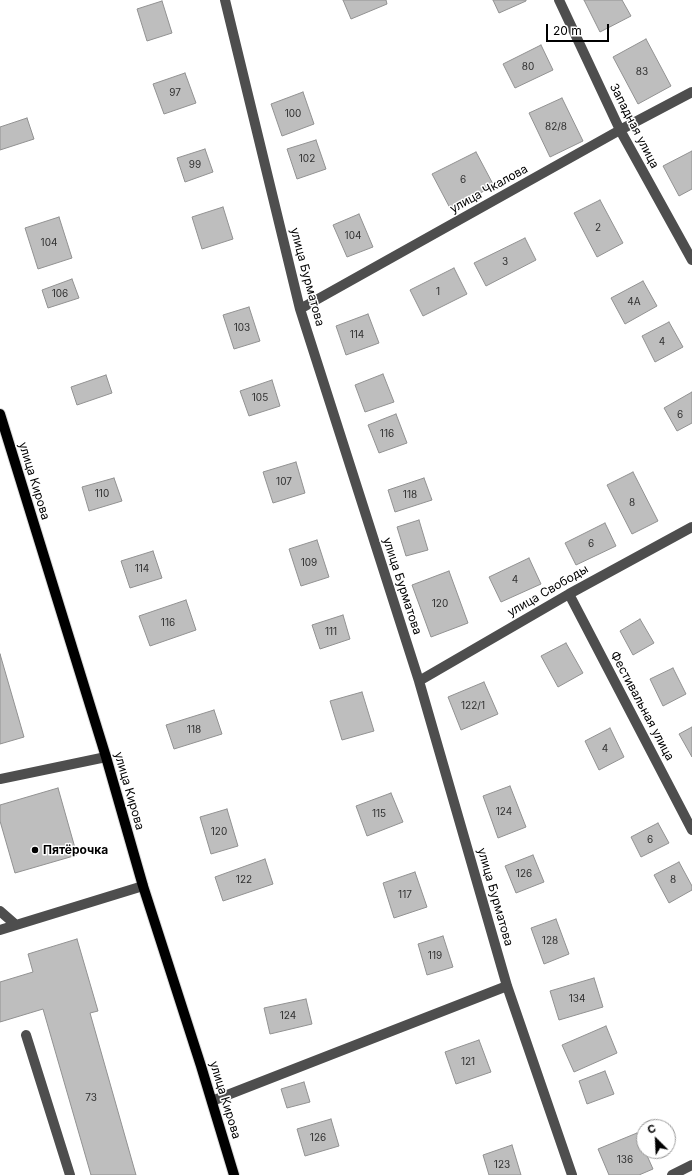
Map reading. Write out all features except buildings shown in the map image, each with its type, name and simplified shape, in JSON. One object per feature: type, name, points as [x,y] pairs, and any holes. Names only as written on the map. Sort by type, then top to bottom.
[{"type":"main road","name":"улица Кирова","points":[[0,414],[106,757],[142,886],[212,1101],[234,1175]]},
{"type":"street","name":"улица Бурматова","points":[[225,0],[300,309],[419,680],[507,986],[572,1175]]},
{"type":"street","name":"Западная улица","points":[[558,0],[620,130],[692,260]]},
{"type":"street","name":"улица Чкалова","points":[[300,309],[620,130],[692,92]]},
{"type":"street","name":"улица Свободы","points":[[419,680],[569,594],[692,527]]},
{"type":"street","name":"Фестивальная улица","points":[[569,594],[692,830]]},
{"type":"street","points":[[0,779],[106,757]]},
{"type":"street","points":[[0,930],[142,886]]},
{"type":"street","points":[[0,911],[16,925]]},
{"type":"street","points":[[212,1101],[507,986]]},
{"type":"street","points":[[26,1036],[70,1175]]},
{"type":"street","points":[[672,1175],[692,1165]]},
{"type":"place","name":"Пятёрочка","points":[[35,850]]}]
